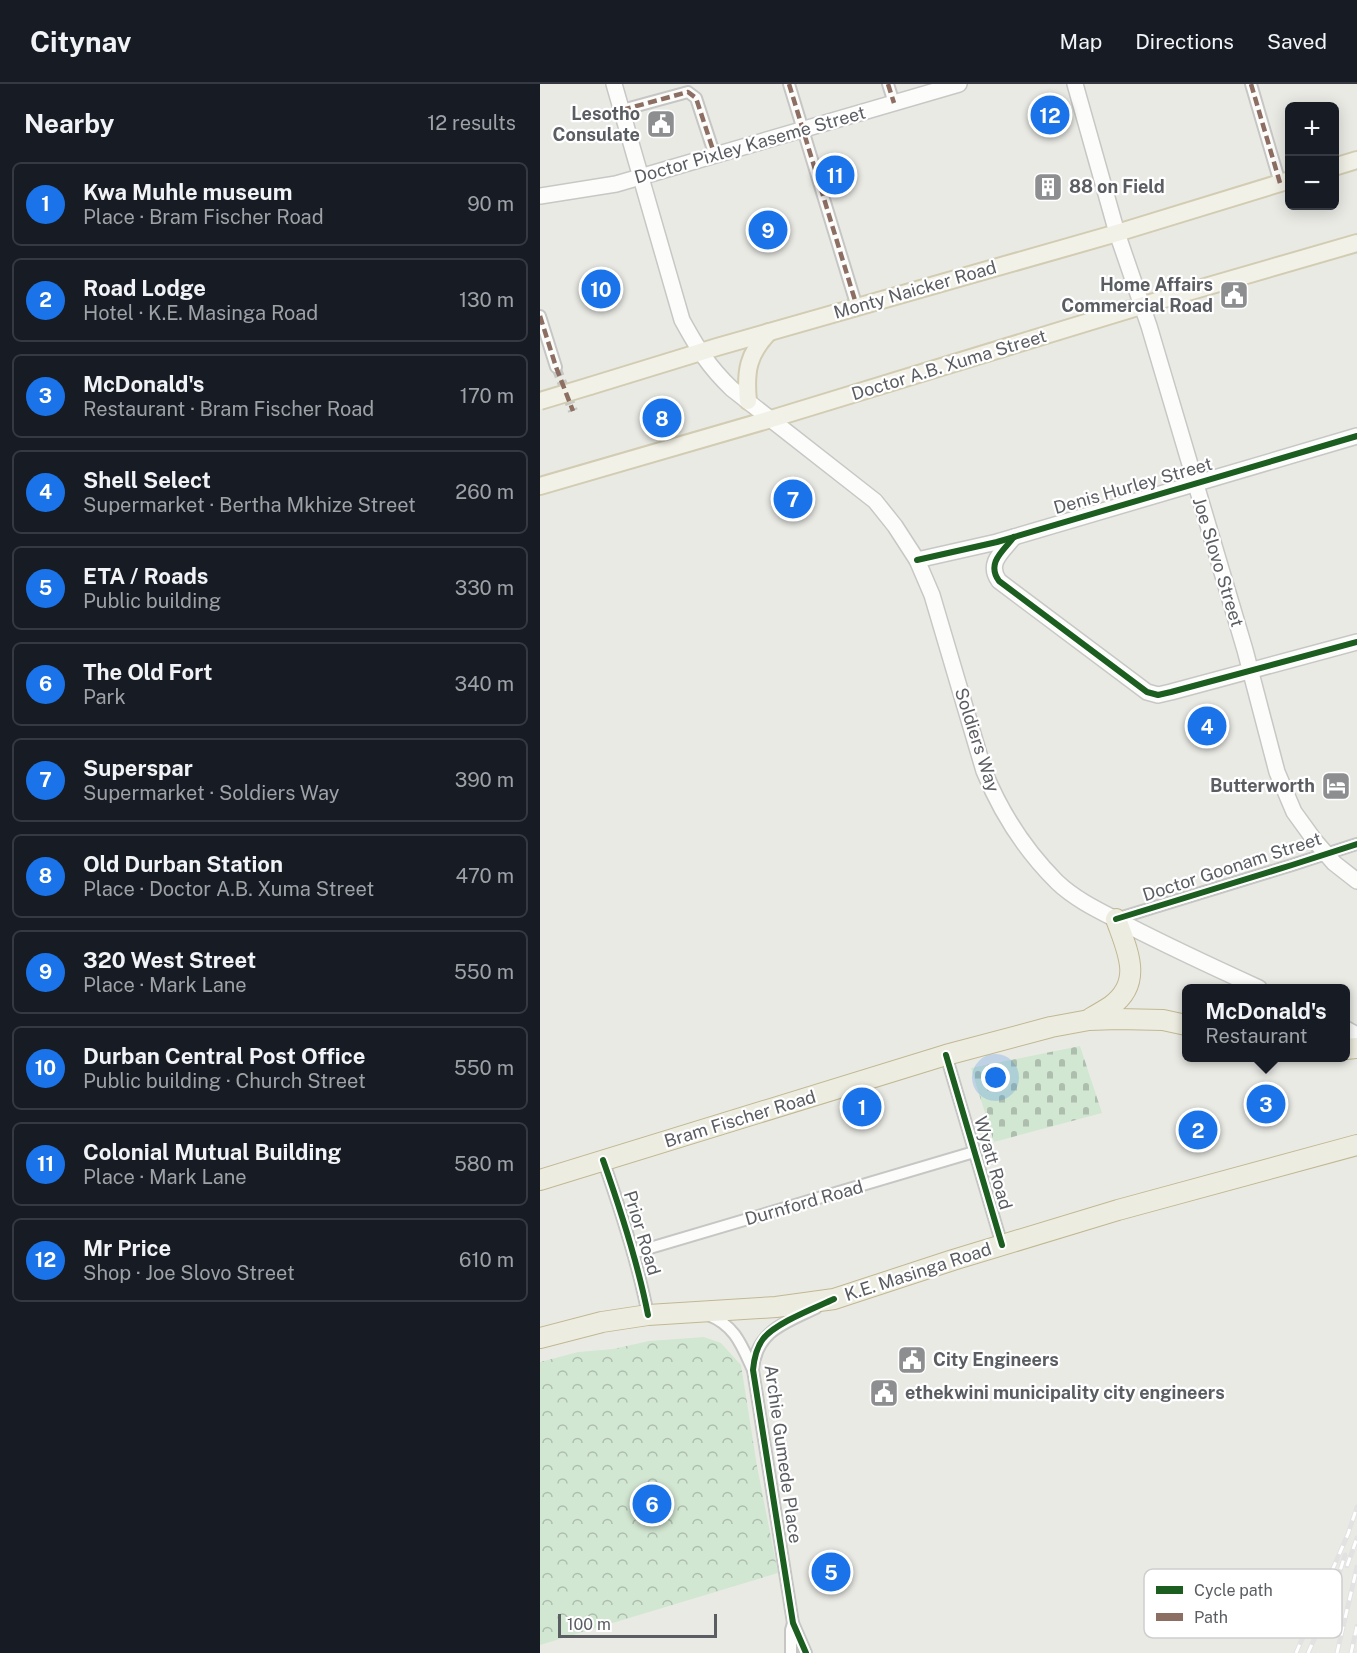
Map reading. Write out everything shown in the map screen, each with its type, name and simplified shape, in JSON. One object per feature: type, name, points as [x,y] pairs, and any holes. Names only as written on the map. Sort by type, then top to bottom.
[{"type":"highway","points":[[1089,1020],[1118,1000],[1131,976],[1129,956],[1116,919]]},
{"type":"highway","name":"Bram Fischer Road","points":[[540,1180],[946,1055],[1051,1027],[1089,1020],[1144,1019],[1182,1024]]},
{"type":"highway","name":"K.E. Masinga Road","points":[[540,1338],[602,1322],[648,1316],[776,1307],[834,1299],[1118,1210],[1357,1145]]},
{"type":"main road","name":"Soldiers Way","points":[[614,84],[682,320],[700,352],[716,374],[875,501],[895,526],[917,560],[932,595],[984,771],[993,793],[1028,850],[1057,882],[1094,909],[1251,984]]},
{"type":"main road","name":"Doctor Pixley Kaseme Street","points":[[540,196],[616,184],[959,84]]},
{"type":"main road","name":"Joe Slovo Street","points":[[1075,84],[1117,233],[1142,306],[1251,672],[1277,772],[1294,812],[1334,863],[1357,881]]},
{"type":"main road","points":[[1339,165],[1357,160]]},
{"type":"main road","name":"Monty Naicker Road","points":[[540,401],[700,352],[1117,233],[1285,181]]},
{"type":"main road","name":"Doctor A.B. Xuma Street","points":[[540,486],[1357,243]]},
{"type":"main road","points":[[748,401],[748,366],[759,342],[769,332]]},
{"type":"main road","name":"Denis Hurley Street","points":[[917,560],[1014,537],[1357,436]]},
{"type":"main road","points":[[1014,537],[995,561],[993,568],[999,581],[1147,692],[1158,695],[1171,692],[1357,642]]},
{"type":"street","points":[[693,84],[714,156]]},
{"type":"street","points":[[789,84],[857,307]]},
{"type":"street","points":[[888,84],[894,103]]},
{"type":"street","points":[[1251,84],[1285,181]]},
{"type":"street","points":[[622,110],[688,92],[696,98]]},
{"type":"street","points":[[540,316],[556,367]]},
{"type":"street","name":"Doctor Goonam Street","points":[[1116,919],[1357,844]]},
{"type":"street","name":"Wyatt Road","points":[[946,1055],[1002,1245]]},
{"type":"street","name":"Durnford Road","points":[[633,1253],[975,1152]]},
{"type":"street","name":"Prior Road","points":[[603,1160],[633,1253],[648,1316]]},
{"type":"street","name":"Archie Gumede Place","points":[[806,1653],[793,1623],[753,1370],[758,1348],[769,1332],[834,1299]]},
{"type":"street","name":"Archie Gumede Place","points":[[700,1312],[716,1318],[736,1334],[753,1370]]},
{"type":"street","name":"Archie Gumede Place","points":[[790,1653],[793,1623]]},
{"type":"green space","points":[[1080,1046],[1102,1113],[994,1142],[971,1068]]},
{"type":"green space","points":[[704,1337],[721,1343],[741,1365],[757,1466],[778,1573],[540,1645],[540,1362],[578,1352],[613,1349],[649,1341]]},
{"type":"tunnel","points":[[556,367],[573,411]]},
{"type":"railway","points":[[1333,1569],[1357,1507]]},
{"type":"railway","points":[[1347,1566],[1357,1538]]},
{"type":"railway","points":[[1341,1569],[1345,1555]]},
{"type":"railway","points":[[1342,1632],[1357,1567]]},
{"type":"railway","points":[[1351,1653],[1357,1626]]},
{"type":"railway","points":[[1296,1653],[1303,1638]]},
{"type":"railway","points":[[1308,1653],[1315,1638]]},
{"type":"railway","points":[[1337,1653],[1340,1638]]},
{"type":"marked path","points":[[789,84],[857,307]]},
{"type":"marked path","points":[[888,84],[894,103]]},
{"type":"marked path","points":[[1251,84],[1280,183]]},
{"type":"marked path","points":[[622,110],[688,92],[696,98],[715,156]]},
{"type":"marked path","points":[[540,316],[573,411]]},
{"type":"cycle path","points":[[917,560],[997,542],[1357,436]]},
{"type":"cycle path","points":[[1014,537],[995,563],[995,575],[999,581],[1147,692],[1158,695],[1171,692],[1357,642]]},
{"type":"cycle path","points":[[1116,919],[1357,844]]},
{"type":"cycle path","points":[[946,1055],[1002,1245]]},
{"type":"cycle path","points":[[603,1160],[628,1237],[648,1315]]},
{"type":"cycle path","points":[[806,1653],[793,1623],[753,1370],[759,1346],[769,1333],[796,1316],[834,1299]]},
{"type":"place","name":"Mr Price","points":[[1050,115]]},
{"type":"place","name":"Lesotho Consulate","points":[[661,124]]},
{"type":"place","name":"Colonial Mutual Building","points":[[835,175]]},
{"type":"place","name":"88 on Field","points":[[1048,187]]},
{"type":"place","name":"320 West Street","points":[[768,230]]},
{"type":"place","name":"Durban Central Post Office","points":[[601,289]]},
{"type":"place","name":"Home Affairs Commercial Road","points":[[1234,295]]},
{"type":"place","name":"Old Durban Station","points":[[662,418]]},
{"type":"place","name":"Superspar","points":[[793,499]]},
{"type":"place","name":"Shell Select","points":[[1207,726]]},
{"type":"place","name":"Butterworth","points":[[1336,786]]},
{"type":"place","name":"McDonald's","points":[[1266,1104]]},
{"type":"place","name":"Kwa Muhle museum","points":[[862,1107]]},
{"type":"place","name":"Road Lodge","points":[[1198,1130]]},
{"type":"place","name":"City Engineers","points":[[912,1360]]},
{"type":"place","name":"ethekwini municipality city engineers","points":[[884,1393]]},
{"type":"place","name":"The Old Fort","points":[[652,1504]]},
{"type":"place","name":"ETA / Roads","points":[[831,1572]]}]
